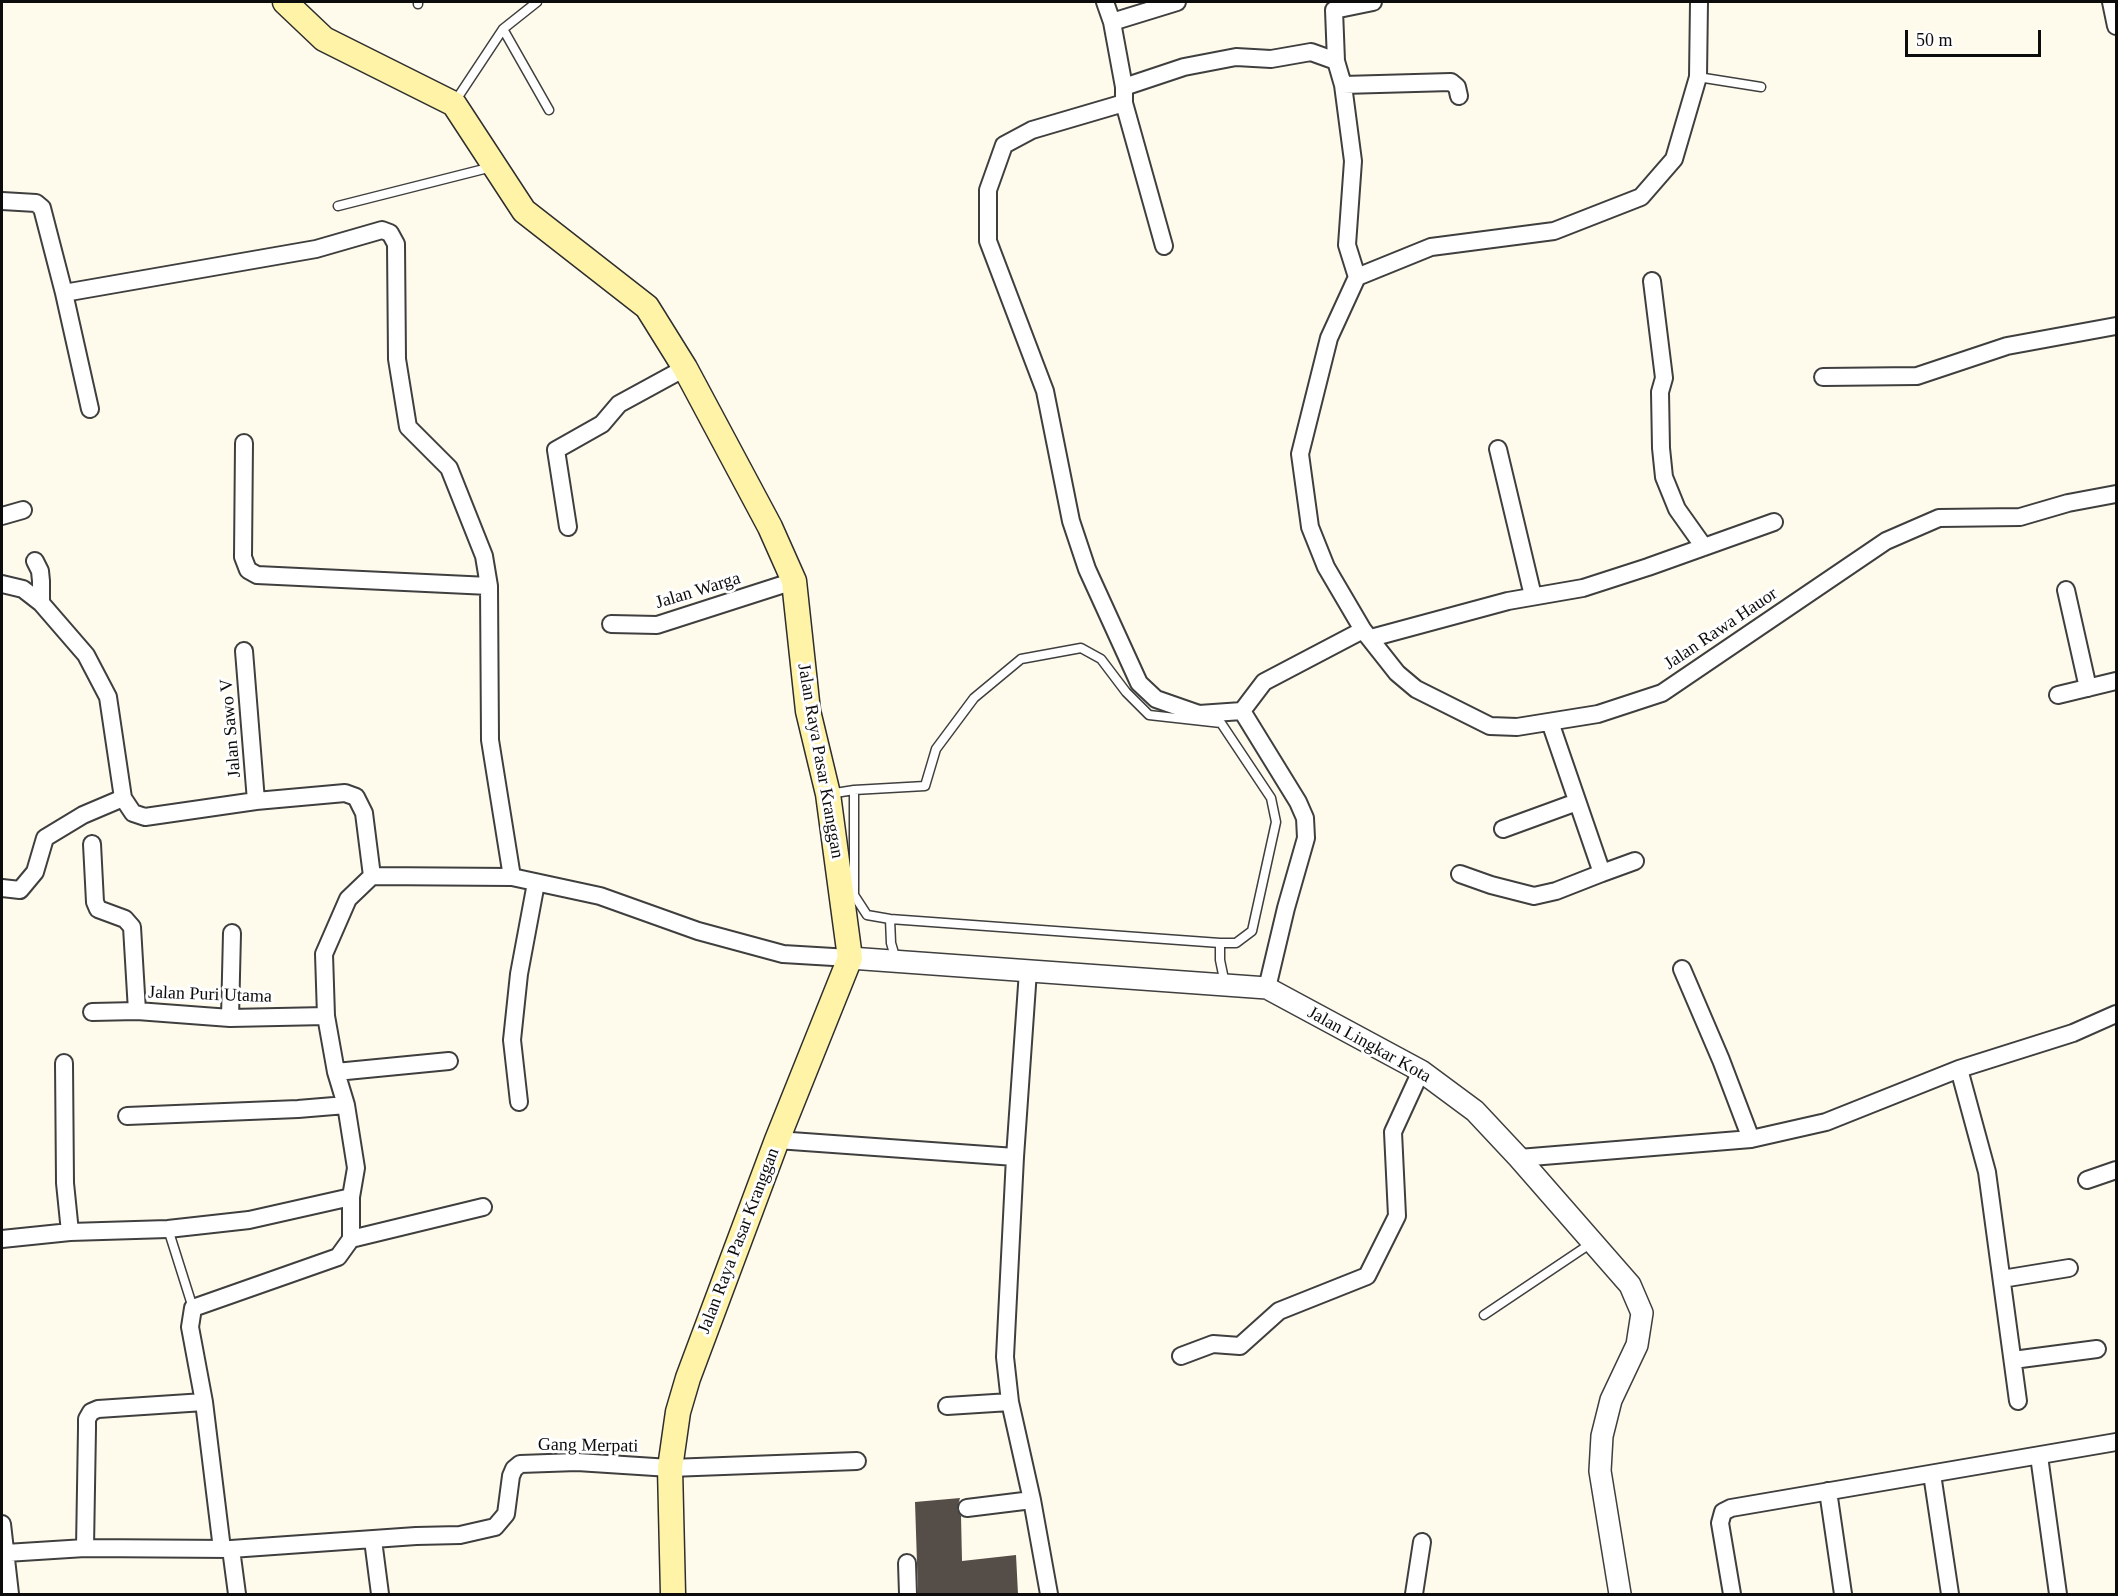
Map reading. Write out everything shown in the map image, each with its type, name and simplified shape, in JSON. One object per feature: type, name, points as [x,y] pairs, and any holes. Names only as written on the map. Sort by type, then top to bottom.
[{"type":"main road","name":"Jalan Raya Pasar Kranggan","points":[[285,2],[324,39],[454,104],[524,211],[647,307],[686,368],[770,527],[794,581],[808,711],[828,794],[850,958],[777,1140],[688,1378],[678,1412],[670,1468],[673,1594]]},
{"type":"street","points":[[1105,2],[1112,22],[1124,95],[1164,246]]},
{"type":"street","points":[[1112,22],[1177,2]]},
{"type":"street","points":[[1373,2],[1334,10],[1336,61],[1343,85],[1353,162],[1347,245],[1357,277],[1431,247],[1554,231],[1641,197],[1674,159],[1698,77],[1699,2]]},
{"type":"street","points":[[2111,2],[2116,26]]},
{"type":"street","points":[[1336,61],[1311,52],[1271,59],[1236,57],[1184,67],[1124,95],[1032,130],[1004,145],[988,190],[988,242],[1045,391],[1071,521],[1087,569],[1139,682],[1156,699],[1199,714],[1242,711],[1264,682],[1367,634],[1406,627],[1533,596],[1583,588],[1774,522]]},
{"type":"street","points":[[1343,85],[1451,82],[1456,87],[1459,96]]},
{"type":"street","points":[[2,201],[36,203],[42,208],[90,409]]},
{"type":"street","points":[[64,293],[316,249],[382,230],[390,233],[396,244],[397,359],[408,427],[448,468],[484,556],[489,586],[490,740],[512,877]]},
{"type":"street","name":"Jalan Rawa Hauor","points":[[1357,277],[1329,338],[1300,454],[1310,528],[1326,567],[1367,634],[1397,673],[1416,689],[1490,726],[1517,727],[1598,714],[1662,693],[1886,541],[1939,518],[2020,517],[2068,503],[2116,494]]},
{"type":"street","points":[[1652,281],[1664,378],[1660,392],[1664,477],[1677,509],[1704,547]]},
{"type":"street","points":[[1823,377],[1917,375],[2007,346],[2116,326]]},
{"type":"street","points":[[568,527],[556,450],[602,424],[619,404],[686,368]]},
{"type":"street","points":[[244,443],[243,557],[248,570],[257,575],[489,586]]},
{"type":"street","points":[[1498,449],[1533,596]]},
{"type":"street","points":[[2,516],[23,510]]},
{"type":"street","points":[[35,561],[40,571],[40,603]]},
{"type":"street","name":"Jalan Warga","points":[[611,624],[657,625],[794,581]]},
{"type":"street","points":[[2,584],[23,589],[40,603],[86,655],[108,697],[123,798],[133,813],[145,817],[256,801],[345,793],[356,797],[364,813],[372,876]]},
{"type":"street","points":[[2066,590],[2088,688]]},
{"type":"street","name":"Jalan Sawo V","points":[[244,651],[256,801]]},
{"type":"street","points":[[2058,695],[2116,681]]},
{"type":"street","points":[[1242,711],[1298,802],[1305,818],[1306,838],[1267,988]]},
{"type":"street","points":[[1550,722],[1602,873]]},
{"type":"street","points":[[2,888],[20,890],[35,872],[45,838],[83,815],[123,798]]},
{"type":"street","points":[[1503,829],[1577,802]]},
{"type":"street","points":[[92,844],[95,902],[98,909],[124,919],[132,927],[137,1011]]},
{"type":"street","points":[[1460,874],[1534,896],[1556,891],[1635,861]]},
{"type":"street","points":[[237,1594],[227,1549],[190,1327],[193,1308],[338,1257],[351,1239],[351,1197],[356,1168],[346,1105],[336,1072],[326,1016],[324,954],[348,899],[372,876],[512,877],[600,896],[699,932],[783,954],[850,958]]},
{"type":"street","points":[[519,1101],[512,1040],[519,974],[536,883]]},
{"type":"street","points":[[230,1018],[232,933]]},
{"type":"street","name":"Jalan Lingkar Kota","points":[[850,958],[1267,988],[1421,1071],[1475,1111],[1630,1285],[1642,1313],[1637,1345],[1611,1400],[1602,1436],[1600,1471],[1620,1594]]},
{"type":"street","points":[[1682,969],[1721,1060],[1751,1139]]},
{"type":"street","points":[[1028,970],[1015,1157],[1005,1357],[1010,1402],[1032,1500],[1049,1594]]},
{"type":"street","name":"Jalan Puri Utama","points":[[92,1012],[137,1011],[230,1018],[326,1016]]},
{"type":"street","points":[[1519,1158],[1751,1139],[1826,1122],[1959,1069],[2073,1033],[2116,1014]]},
{"type":"street","points":[[336,1072],[449,1061]]},
{"type":"street","points":[[64,1063],[65,1183],[70,1232]]},
{"type":"street","points":[[1959,1069],[1987,1172],[2018,1401]]},
{"type":"street","points":[[1181,1356],[1212,1344],[1240,1346],[1279,1311],[1367,1276],[1397,1215],[1393,1132],[1421,1071]]},
{"type":"street","points":[[127,1116],[298,1110],[346,1105]]},
{"type":"street","points":[[777,1140],[1015,1157]]},
{"type":"street","points":[[2087,1180],[2116,1170]]},
{"type":"street","points":[[2,1239],[70,1232],[168,1229],[249,1220],[351,1197]]},
{"type":"street","points":[[351,1239],[483,1207]]},
{"type":"street","points":[[2001,1279],[2069,1268]]},
{"type":"street","points":[[2013,1360],[2097,1349]]},
{"type":"street","points":[[85,1548],[87,1419],[91,1412],[98,1409],[204,1402]]},
{"type":"street","points":[[947,1406],[1010,1402]]},
{"type":"street","points":[[1732,1594],[1720,1523],[1723,1512],[1731,1508],[2116,1442]]},
{"type":"street","points":[[2039,1456],[2058,1594]]},
{"type":"street","points":[[670,1468],[857,1461]]},
{"type":"street","name":"Gang Merpati","points":[[373,1540],[460,1535],[495,1527],[507,1514],[511,1476],[514,1468],[520,1464],[577,1462],[670,1468]]},
{"type":"street","points":[[1932,1474],[1950,1594]]},
{"type":"street","points":[[1828,1491],[1843,1594]]},
{"type":"street","points":[[967,1509],[1032,1500]]},
{"type":"street","points":[[2,1524],[7,1586]]},
{"type":"street","points":[[6,1553],[85,1548],[227,1549],[373,1540],[380,1594]]},
{"type":"street","points":[[1414,1594],[1422,1542]]},
{"type":"street","points":[[907,1563],[908,1594]]},
{"type":"lane","points":[[454,104],[503,28],[537,2]]},
{"type":"lane","points":[[503,28],[549,110]]},
{"type":"lane","points":[[1698,77],[1761,87]]},
{"type":"lane","points":[[338,206],[495,166]]},
{"type":"lane","points":[[828,794],[854,790],[925,786],[936,749],[974,698],[1021,659],[1081,648],[1101,659],[1126,692],[1149,715],[1221,723],[1271,798],[1276,822],[1251,931],[1236,943],[890,919],[867,915],[854,896],[854,790]]},
{"type":"lane","points":[[890,919],[891,943],[896,961]]},
{"type":"lane","points":[[1220,943],[1220,960],[1225,985]]},
{"type":"lane","points":[[168,1229],[193,1308]]},
{"type":"lane","points":[[1484,1315],[1593,1242]]},
{"type":"building","points":[[960,1498],[957,1509],[961,1516],[962,1561],[1016,1555],[1018,1594],[918,1594],[915,1502]]}]
